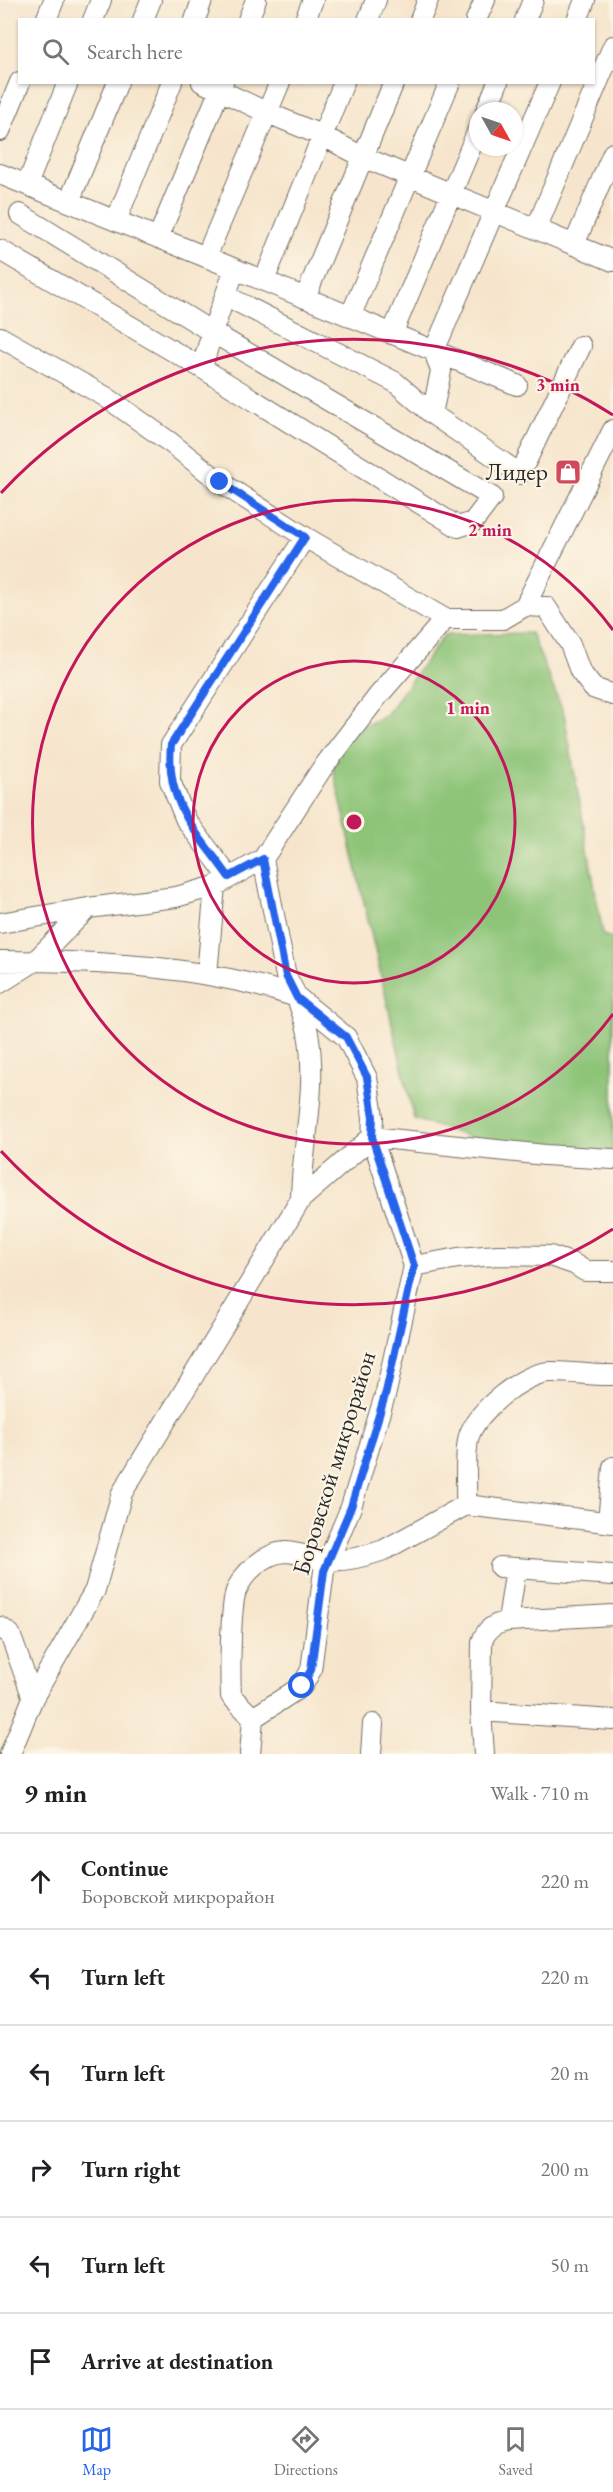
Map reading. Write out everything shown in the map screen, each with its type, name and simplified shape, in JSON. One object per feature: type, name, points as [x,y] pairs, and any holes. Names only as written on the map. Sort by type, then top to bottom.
[{"type":"street","points":[[47,18],[54,0]]},
{"type":"street","points":[[94,18],[101,0]]},
{"type":"street","points":[[144,18],[151,0]]},
{"type":"street","points":[[196,18],[202,0]]},
{"type":"street","points":[[249,18],[256,0]]},
{"type":"street","points":[[306,18],[313,0]]},
{"type":"street","points":[[369,18],[376,0]]},
{"type":"street","points":[[421,18],[428,0]]},
{"type":"street","points":[[477,18],[485,0]]},
{"type":"street","points":[[526,18],[533,0]]},
{"type":"street","points":[[578,18],[585,0]]},
{"type":"street","points":[[536,229],[613,46]]},
{"type":"street","points":[[0,131],[19,84]]},
{"type":"street","points":[[27,185],[67,84]]},
{"type":"street","points":[[69,202],[117,84]]},
{"type":"street","points":[[116,221],[171,84]]},
{"type":"street","points":[[206,257],[279,84]]},
{"type":"street","points":[[264,281],[343,84]]},
{"type":"street","points":[[305,298],[393,84]]},
{"type":"street","points":[[350,317],[449,84]]},
{"type":"street","points":[[490,102],[497,84]]},
{"type":"street","points":[[432,414],[441,371],[434,351],[549,84]]},
{"type":"street","points":[[158,238],[215,85],[267,113],[323,136],[363,157],[574,245],[611,256]]},
{"type":"street","points":[[392,334],[469,151]]},
{"type":"street","points":[[574,245],[613,153]]},
{"type":"street","points":[[0,174],[517,385]]},
{"type":"street","points":[[0,250],[202,368],[458,527],[473,522],[492,497],[212,332],[20,214]]},
{"type":"street","points":[[202,368],[212,332],[235,269]]},
{"type":"street","points":[[226,296],[395,382],[432,414],[520,474],[581,345]]},
{"type":"street","points":[[0,338],[106,397],[171,443],[220,482],[305,537],[445,619],[503,619],[525,606],[613,430]]},
{"type":"street","points":[[207,974],[222,882],[186,820],[170,781],[171,745],[305,537]]},
{"type":"street","points":[[525,606],[546,607],[570,644],[580,671],[593,688],[613,695]]},
{"type":"street","points":[[0,923],[88,908],[176,897],[222,882],[263,859],[321,770],[378,696],[445,619]]},
{"type":"street","points":[[263,859],[286,976],[297,998],[308,1033],[312,1084],[309,1124],[302,1163],[301,1199]]},
{"type":"street","points":[[0,983],[35,961],[88,908]]},
{"type":"street","points":[[0,961],[133,964],[207,974],[274,990],[297,998],[346,1037],[367,1077],[373,1117],[372,1137],[414,1266],[458,1258],[498,1255],[550,1256],[574,1264],[585,1271],[613,1271]]},
{"type":"street","points":[[10,1754],[33,1698],[95,1590],[122,1493],[301,1199],[372,1137],[545,1155],[613,1159]]},
{"type":"street","name":"Боровской микрорайон","points":[[253,1718],[302,1686],[311,1670],[327,1560],[351,1507],[386,1392],[414,1266]]},
{"type":"street","points":[[466,1505],[468,1438],[473,1426],[494,1402],[539,1373],[613,1375]]},
{"type":"street","points":[[250,1754],[253,1718],[231,1694],[233,1604],[239,1584],[257,1565],[273,1555],[292,1553],[327,1560],[384,1550],[466,1505],[611,1522],[613,1467]]},
{"type":"street","points":[[508,1621],[508,1567],[613,1575]]},
{"type":"street","points":[[484,1754],[481,1711],[482,1642],[485,1634],[492,1627],[508,1621],[613,1615]]},
{"type":"street","points":[[0,1627],[10,1634],[33,1698]]},
{"type":"street","points":[[481,1711],[613,1720]]},
{"type":"street","points":[[371,1754],[373,1724]]},
{"type":"green space","points":[[531,633],[564,714],[603,935],[613,939],[613,1155],[494,1145],[414,1119],[328,746],[387,714],[444,635]]},
{"type":"place","name":"Лидер","points":[[568,472]]},
{"type":"route","points":[[220,482],[305,537],[171,745],[170,781],[186,820],[229,877],[263,859],[286,976],[297,998],[346,1037],[367,1077],[373,1117],[372,1137],[414,1266],[386,1392],[351,1507],[324,1571],[311,1670],[302,1686]]}]
